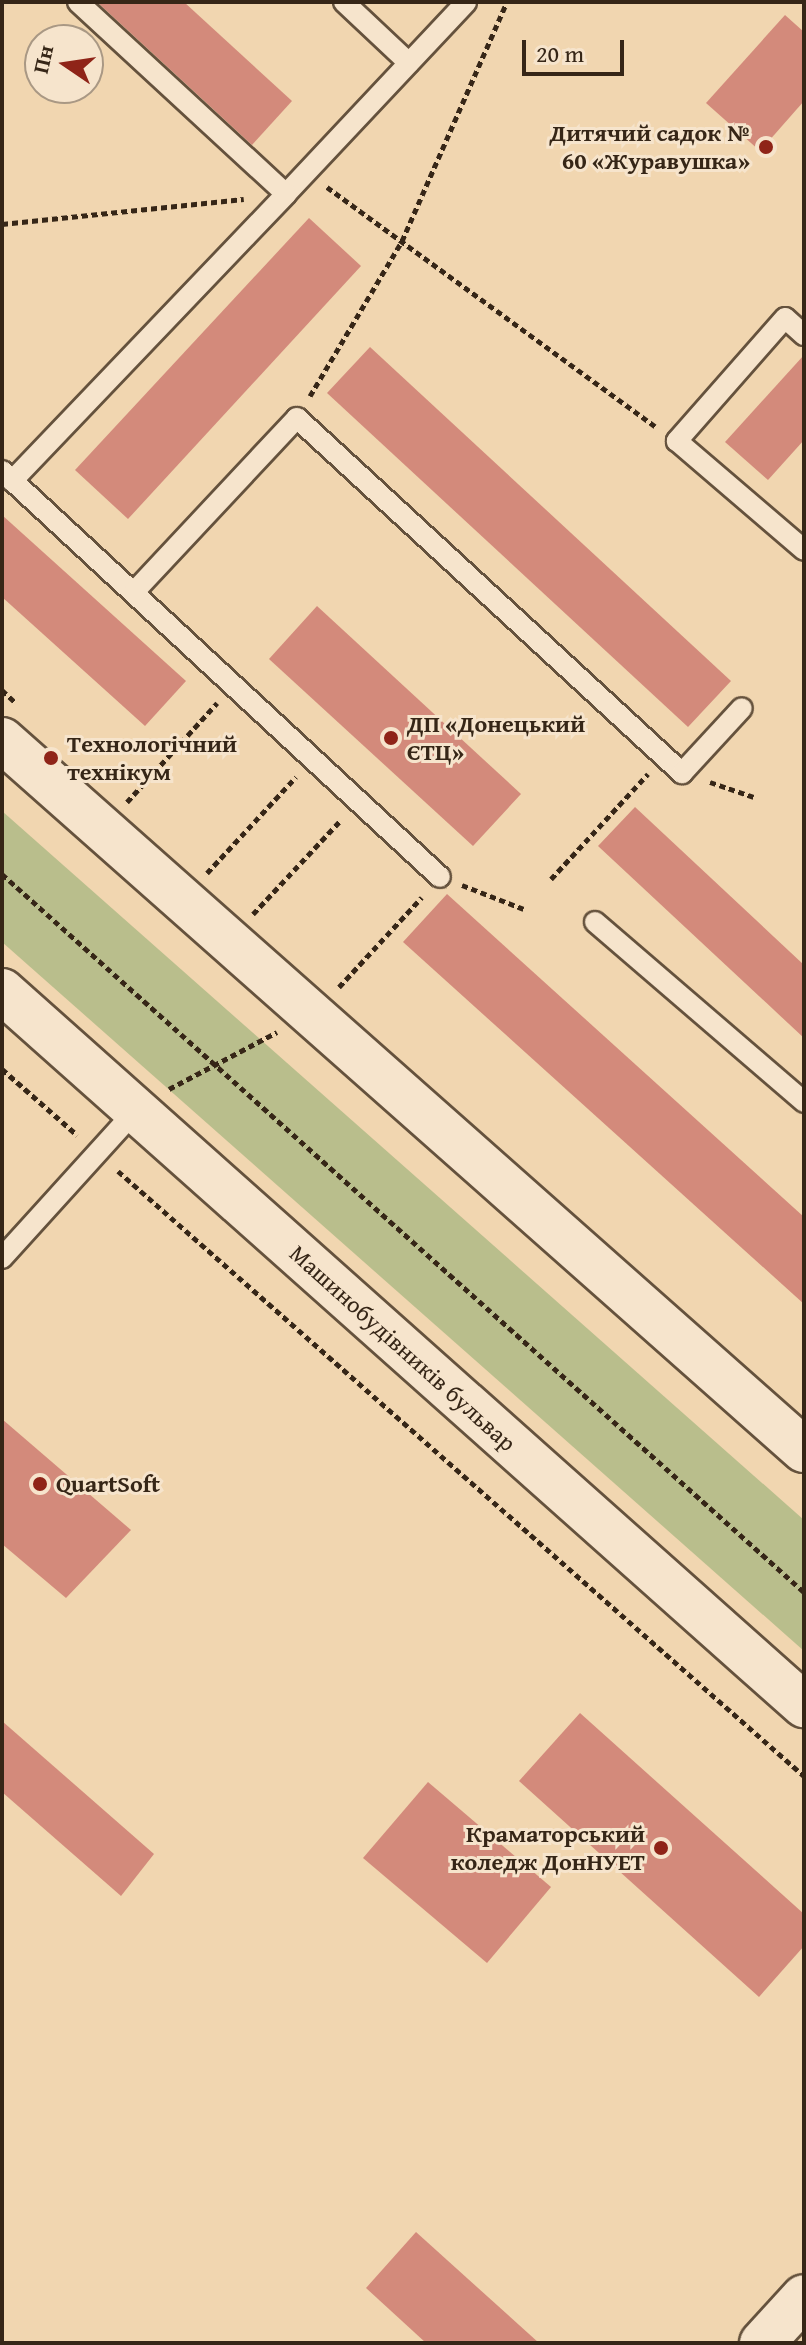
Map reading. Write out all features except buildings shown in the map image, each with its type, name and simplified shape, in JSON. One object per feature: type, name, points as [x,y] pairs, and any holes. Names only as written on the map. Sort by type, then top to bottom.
[{"type":"street","points":[[2,740],[804,1450]]},
{"type":"street","name":"Машинобудівників бульвар","points":[[2,991],[804,1705]]},
{"type":"street","points":[[762,2343],[804,2297]]},
{"type":"lane","points":[[78,2],[286,194]]},
{"type":"lane","points":[[344,2],[409,63]]},
{"type":"lane","points":[[440,877],[7,476],[286,194],[466,2]]},
{"type":"lane","points":[[804,335],[785,318],[677,441],[804,550]]},
{"type":"lane","points":[[134,592],[297,418],[682,773],[742,708]]},
{"type":"lane","points":[[595,922],[804,1102]]},
{"type":"lane","points":[[2,1258],[136,1110]]},
{"type":"path","points":[[297,418],[402,241],[507,2]]},
{"type":"path","points":[[307,172],[677,441]]},
{"type":"path","points":[[2,224],[286,194]]},
{"type":"path","points":[[127,802],[233,685]]},
{"type":"path","points":[[551,879],[665,756]]},
{"type":"path","points":[[207,873],[313,759]]},
{"type":"path","points":[[682,773],[754,797]]},
{"type":"path","points":[[253,914],[358,801]]},
{"type":"path","points":[[2,874],[804,1592]]},
{"type":"path","points":[[136,1110],[213,1062],[313,1014],[440,877],[524,909]]},
{"type":"path","points":[[2,1069],[804,1776]]},
{"type":"green space","points":[[2,811],[804,1520],[804,1651],[2,942]]},
{"type":"place","name":"Дитячий садок № 60 «Журавушка»","points":[[766,147]]},
{"type":"place","name":"ДП «Донецький ЄТЦ»","points":[[391,738]]},
{"type":"place","name":"Технологічний технікум","points":[[51,758]]},
{"type":"place","name":"QuartSoft","points":[[40,1484]]},
{"type":"place","name":"Краматорський коледж ДонНУЕТ","points":[[661,1848]]}]
